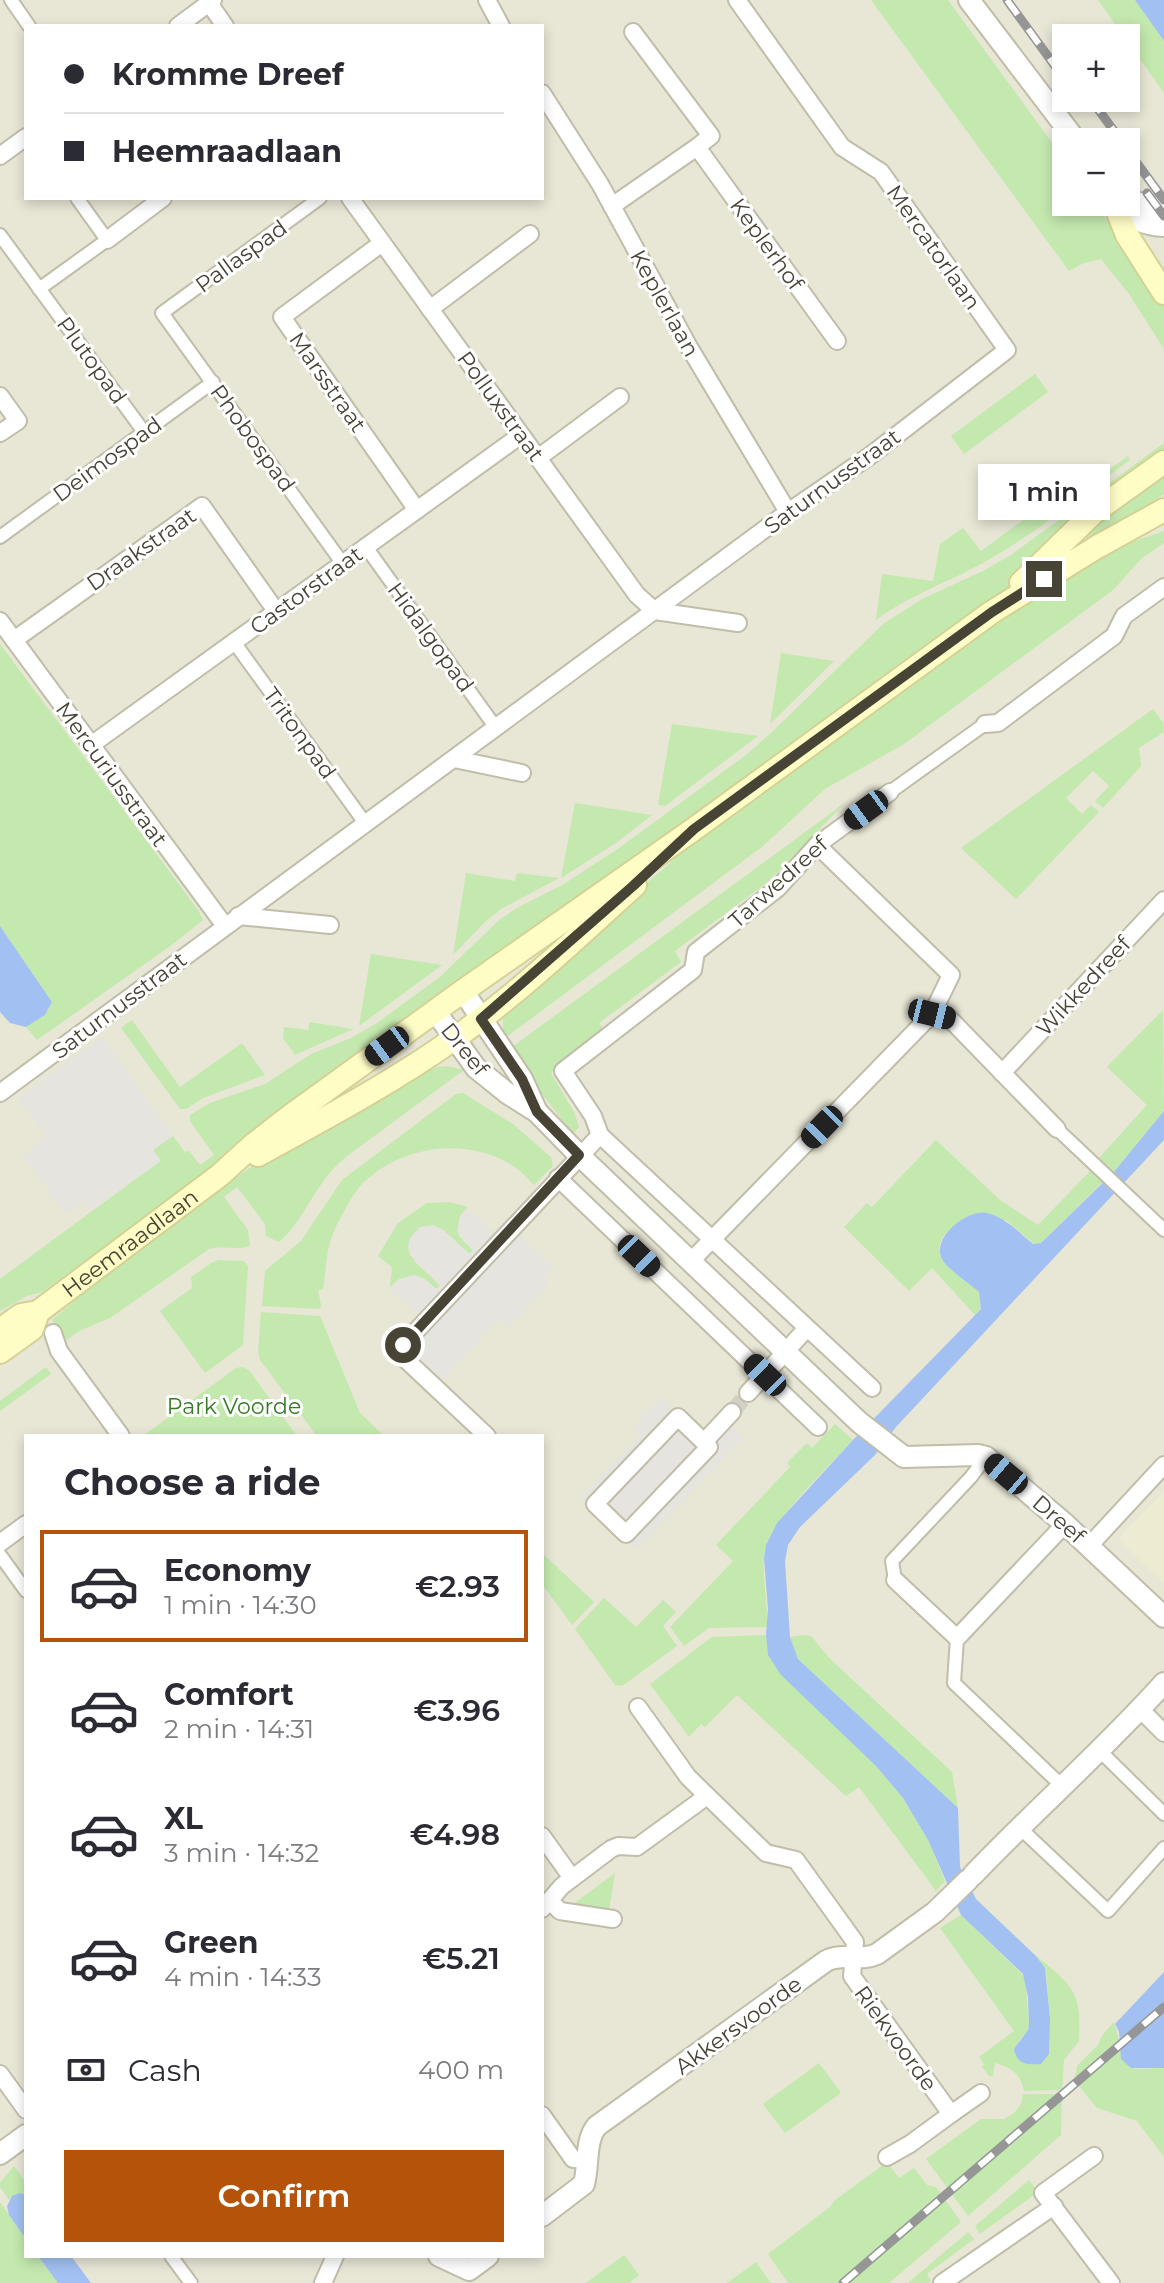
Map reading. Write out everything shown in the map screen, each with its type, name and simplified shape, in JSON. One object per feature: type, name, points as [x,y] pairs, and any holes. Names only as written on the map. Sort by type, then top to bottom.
[{"type":"main road","points":[[1121,216],[1127,235],[1164,293]]},
{"type":"main road","name":"Heemraadlaan","points":[[992,612],[1093,513],[1164,462]]},
{"type":"main road","name":"Heemraadlaan","points":[[0,1330],[21,1315],[38,1312],[220,1175],[253,1145],[435,1011],[694,829],[992,612],[1164,510]]},
{"type":"main road","name":"Heemraadlaan","points":[[220,1175],[336,1112],[455,1038],[622,896],[694,829]]},
{"type":"main road","name":"Heemraadlaan","points":[[0,1352],[32,1329],[38,1312]]},
{"type":"street","points":[[11,0],[28,24]]},
{"type":"street","points":[[487,0],[500,24]]},
{"type":"street","name":"Mercatorlaan","points":[[737,0],[842,147],[881,172],[1007,350]]},
{"type":"street","points":[[969,0],[1066,128]]},
{"type":"street","points":[[181,24],[211,2],[224,24]]},
{"type":"street","points":[[612,206],[711,136],[633,32]]},
{"type":"street","points":[[1011,57],[1056,128]]},
{"type":"street","name":"Keplerlaan","points":[[544,96],[612,206],[689,347],[788,512]]},
{"type":"street","points":[[0,156],[24,138]]},
{"type":"street","name":"Keplerhof","points":[[697,147],[837,341]]},
{"type":"street","points":[[78,200],[107,240]]},
{"type":"street","points":[[39,289],[160,200]]},
{"type":"street","name":"Pallaspad","points":[[162,313],[317,200]]},
{"type":"street","name":"Polluxstraat","points":[[351,200],[637,595],[655,611]]},
{"type":"street","points":[[1140,203],[1164,209]]},
{"type":"street","points":[[1135,216],[1145,223],[1164,226]]},
{"type":"street","points":[[430,309],[530,234]]},
{"type":"street","name":"Plutopad","points":[[0,235],[144,432]]},
{"type":"street","name":"Marsstraat","points":[[382,243],[282,317],[417,510]]},
{"type":"street","name":"Phobospad","points":[[162,313],[343,564]]},
{"type":"street","name":"Saturnusstraat","points":[[0,1093],[788,512],[871,455],[1007,350]]},
{"type":"street","name":"Deimospad","points":[[0,537],[213,382]]},
{"type":"street","points":[[0,396],[18,421],[0,433]]},
{"type":"street","points":[[538,458],[620,397]]},
{"type":"street","name":"Castorstraat","points":[[91,745],[521,435]]},
{"type":"street","name":"Draakstraat","points":[[14,640],[202,506],[276,611]]},
{"type":"street","name":"Hidalgopad","points":[[366,547],[496,728]]},
{"type":"street","name":"Tarwedreef","points":[[600,1135],[593,1116],[563,1071],[693,970],[696,952],[778,888],[817,845],[985,724],[998,723],[1114,636],[1124,616],[1164,587]]},
{"type":"street","points":[[655,611],[738,623]]},
{"type":"street","name":"Mercuriusstraat","points":[[0,621],[91,745],[231,921]]},
{"type":"street","name":"Tritonpad","points":[[234,642],[365,823]]},
{"type":"street","points":[[454,759],[522,773]]},
{"type":"street","points":[[690,1262],[932,1014],[951,975],[817,845]]},
{"type":"street","name":"Wikkedreef","points":[[1002,1073],[1164,900]]},
{"type":"street","points":[[231,921],[330,925]]},
{"type":"street","name":"Dreef","points":[[463,991],[522,1079],[537,1112]]},
{"type":"street","name":"Dreef","points":[[435,1011],[476,1068],[537,1112],[859,1422],[904,1457],[986,1457],[1065,1524],[1164,1617]]},
{"type":"street","points":[[932,1014],[950,1019],[1057,1129],[1164,1230]]},
{"type":"street","points":[[485,1434],[403,1357],[403,1345],[600,1135],[872,1388]]},
{"type":"street","points":[[558,1178],[818,1427]]},
{"type":"street","points":[[748,1393],[807,1328]]},
{"type":"street","points":[[53,1333],[59,1351],[120,1434]]},
{"type":"street","points":[[704,1442],[732,1412]]},
{"type":"street","points":[[678,1417],[704,1442],[709,1447],[626,1534],[595,1504],[678,1417]]},
{"type":"street","points":[[957,1638],[895,1580],[892,1561],[986,1457]]},
{"type":"street","points":[[1089,1546],[1164,1465]]},
{"type":"street","points":[[1062,1786],[954,1683],[957,1638],[1065,1524]]},
{"type":"street","points":[[0,1543],[24,1525]]},
{"type":"street","points":[[0,1555],[24,1588]]},
{"type":"street","points":[[1164,1683],[1019,1827],[1108,1911],[1164,1848]]},
{"type":"street","name":"Riekvoorde","points":[[638,1707],[688,1777],[707,1796],[766,1853],[796,1860],[855,1942],[852,1976],[951,2114]]},
{"type":"street","points":[[1140,1709],[1164,1733]]},
{"type":"street","points":[[1099,1750],[1164,1814]]},
{"type":"street","points":[[613,1919],[560,1911],[546,1905],[562,1886],[615,1847],[637,1847],[707,1796]]},
{"type":"street","name":"Akkersvoorde","points":[[544,2214],[584,2184],[593,2130],[597,2126],[826,1961],[841,1956],[867,1959],[877,1954],[944,1905],[1019,1827]]},
{"type":"street","points":[[544,1839],[572,1878]]},
{"type":"street","points":[[0,2074],[24,2107]]},
{"type":"street","name":"Riekvoorde","points":[[887,2157],[981,2093]]},
{"type":"street","points":[[544,2118],[573,2159],[589,2160]]},
{"type":"street","points":[[0,2154],[24,2136]]},
{"type":"street","points":[[1094,2156],[1043,2193],[1111,2283]]},
{"type":"street","points":[[942,2283],[1054,2206]]},
{"type":"street","points":[[172,2258],[191,2283]]},
{"type":"street","points":[[323,2283],[334,2258]]},
{"type":"street","points":[[442,2258],[472,2276],[486,2258]]},
{"type":"shaded area","points":[[0,0],[1164,0],[1164,2283],[0,2283]]},
{"type":"shaded area","points":[[102,1037],[173,1136],[153,1150],[161,1161],[91,1211],[83,1202],[66,1214],[23,1155],[47,1137],[18,1098]]},
{"type":"shaded area","points":[[468,1207],[506,1244],[516,1233],[553,1268],[544,1278],[549,1284],[509,1327],[499,1319],[442,1380],[408,1348],[430,1325],[390,1288],[399,1279],[414,1275],[425,1279],[436,1289],[440,1286],[410,1255],[410,1238],[420,1227],[433,1225],[442,1229],[470,1254],[473,1250],[457,1230],[460,1216]]},
{"type":"shaded area","points":[[662,1397],[703,1435],[720,1416],[743,1438],[636,1550],[580,1497],[641,1434],[634,1426]]},
{"type":"shaded area","points":[[1164,1491],[1164,1583],[1118,1539]]},
{"type":"green space","points":[[871,0],[948,0],[1052,143],[1052,216],[1104,216],[1164,303],[1164,349],[1129,294],[1101,259],[1069,271]]},
{"type":"green space","points":[[1098,0],[1135,0],[1164,41],[1164,93],[1140,59],[1140,24],[1115,24]]},
{"type":"green space","points":[[1035,374],[1048,392],[964,454],[951,436]]},
{"type":"green space","points":[[1164,443],[1164,454],[1030,572],[42,1292],[27,1296],[0,1311],[0,1279],[160,1161],[153,1150],[173,1136],[200,1165],[214,1155],[190,1121],[190,1115],[210,1103],[265,1084],[311,1054],[351,1038],[377,1023],[441,976],[498,921],[564,884],[619,848],[746,755],[883,624],[922,599],[1011,555]]},
{"type":"green space","points":[[1128,456],[1130,460],[1008,548],[876,620],[882,574],[933,581],[940,544],[963,528],[981,551],[1053,498],[1060,505]]},
{"type":"green space","points":[[1164,475],[1164,494],[1131,518],[1087,540],[1091,529]]},
{"type":"green space","points":[[1164,531],[1164,543],[1142,558],[1113,590],[904,744],[825,789],[763,846],[505,1038],[503,1019],[508,1001],[676,855],[1080,563]]},
{"type":"green space","points":[[0,644],[203,920],[37,1040],[26,1027],[45,1015],[52,1002],[0,926]]},
{"type":"green space","points":[[781,653],[834,661],[770,724]]},
{"type":"green space","points":[[1153,709],[1164,724],[1164,732],[1139,748],[1141,766],[1103,808],[1095,801],[1109,786],[1093,771],[1066,798],[1082,814],[1091,805],[1099,812],[1016,899],[961,848]]},
{"type":"green space","points":[[672,724],[758,736],[665,806],[658,805]]},
{"type":"green space","points":[[846,802],[769,881],[675,951],[681,962],[599,1023],[606,1033],[551,1073],[574,1112],[579,1127],[573,1134],[508,1050]]},
{"type":"green space","points":[[575,803],[652,815],[616,843],[561,878]]},
{"type":"green space","points":[[466,873],[515,881],[517,873],[559,878],[501,909],[453,955]]},
{"type":"green space","points":[[371,954],[442,965],[359,1026]]},
{"type":"green space","points":[[1163,1010],[1164,1111],[1113,1173],[1098,1159],[1147,1105],[1107,1067]]},
{"type":"green space","points":[[132,1020],[180,1087],[242,1043],[265,1075],[180,1109],[121,1028]]},
{"type":"green space","points":[[310,1022],[353,1029],[295,1055],[283,1038],[284,1027],[308,1030]]},
{"type":"green space","points":[[448,1066],[464,1070],[338,1164],[293,1228],[279,1242],[266,1236],[265,1224],[237,1187],[224,1197],[248,1230],[250,1246],[209,1249],[110,1318],[79,1331],[67,1340],[52,1320],[109,1272],[257,1163],[296,1142],[334,1128],[426,1072]]},
{"type":"green space","points":[[463,1093],[513,1124],[551,1157],[553,1166],[534,1185],[516,1168],[477,1151],[436,1149],[395,1161],[361,1185],[342,1215],[329,1247],[323,1289],[318,1290],[320,1309],[262,1306],[265,1271],[301,1241],[342,1180],[456,1094]]},
{"type":"green space","points":[[936,1140],[1000,1200],[1038,1225],[1091,1170],[1104,1181],[1041,1243],[1034,1244],[1006,1220],[960,1221],[946,1234],[940,1247],[941,1255],[958,1276],[979,1292],[981,1309],[975,1315],[932,1268],[909,1291],[844,1227],[867,1203],[872,1207]]},
{"type":"green space","points":[[450,1202],[468,1207],[463,1212],[459,1236],[473,1250],[469,1254],[442,1229],[414,1261],[440,1285],[436,1289],[425,1279],[399,1279],[390,1288],[392,1267],[378,1256],[398,1223],[427,1203]]},
{"type":"green space","points":[[219,1260],[243,1261],[248,1266],[243,1345],[205,1373],[160,1311],[192,1288],[191,1277]]},
{"type":"green space","points":[[261,1312],[320,1316],[360,1413],[382,1434],[316,1434],[260,1360]]},
{"type":"green space","points":[[46,1367],[51,1374],[0,1411],[0,1401]]},
{"type":"green space","name":"Park Voorde","points":[[236,1368],[249,1370],[296,1434],[146,1434]]},
{"type":"green space","points":[[835,1424],[853,1440],[792,1506],[766,1546],[764,1574],[768,1627],[709,1628],[684,1646],[670,1627],[733,1561],[716,1545],[790,1467],[787,1463],[807,1443],[812,1448]]},
{"type":"green space","points":[[544,1555],[594,1602],[572,1625],[544,1587]]},
{"type":"green space","points":[[604,1598],[636,1627],[663,1600],[676,1612],[663,1626],[677,1646],[622,1686],[615,1685],[575,1629]]},
{"type":"green space","points":[[766,1635],[768,1655],[903,1798],[928,1840],[945,1881],[936,1891],[859,1787],[846,1796],[737,1695],[705,1727],[701,1724],[689,1737],[650,1684],[712,1637]]},
{"type":"green space","points":[[811,1636],[829,1658],[952,1772],[958,1808],[798,1659],[790,1637]]},
{"type":"green space","points":[[615,1873],[609,1911],[572,1905]]},
{"type":"green space","points":[[961,1915],[1025,1977],[1029,2024],[1016,2045],[1050,2018],[1046,1973],[1037,1956],[1062,1978],[1074,1994],[1078,2005],[1079,2041],[1064,2060],[1062,2090],[1024,2091],[1018,2076],[1010,2069],[995,2063],[990,2077],[982,2067],[984,2064],[979,2057],[1014,2031],[940,1928]]},
{"type":"green space","points":[[1114,2022],[1119,2040],[1135,2069],[1164,2068],[1164,2157],[1137,2121],[1097,2108],[1075,2081],[1077,2066],[1098,2045]]},
{"type":"green space","points":[[819,2063],[841,2093],[785,2133],[763,2104]]},
{"type":"green space","points":[[1023,2094],[1062,2094],[1061,2135],[968,2216],[926,2159],[981,2119],[1004,2119],[1014,2113],[1021,2104]]},
{"type":"green space","points":[[887,2162],[899,2178],[914,2168],[927,2185],[936,2187],[961,2222],[889,2283],[788,2283],[768,2254]]},
{"type":"green space","points":[[14,2166],[24,2180],[24,2194],[12,2196],[9,2200],[0,2183]]},
{"type":"green space","points":[[1029,2180],[1038,2192],[980,2234],[975,2226]]},
{"type":"green space","points":[[0,2202],[24,2236],[24,2258],[39,2258],[58,2283],[0,2283]]},
{"type":"green space","points":[[968,2232],[974,2239],[927,2274],[931,2281],[908,2283]]},
{"type":"green space","points":[[624,2255],[639,2275],[629,2283],[586,2283]]},
{"type":"green space","points":[[756,2262],[771,2283],[727,2283]]},
{"type":"water","points":[[1135,0],[1164,0],[1164,41]]},
{"type":"water","points":[[0,926],[52,1002],[45,1015],[26,1027],[10,1023],[0,1012]]},
{"type":"water","points":[[1164,1111],[1164,1140],[896,1427],[875,1455],[800,1527],[788,1545],[785,1561],[790,1637],[798,1659],[958,1808],[960,1867],[976,1899],[1045,1968],[1050,2018],[1049,2054],[1041,2064],[1028,2064],[1020,2061],[1014,2049],[1029,2024],[1023,1974],[961,1915],[928,1840],[903,1798],[876,1766],[781,1675],[768,1655],[764,1558],[766,1545],[777,1523],[981,1309],[979,1292],[942,1259],[942,1242],[953,1226],[970,1215],[987,1213],[1006,1222],[1033,1244],[1041,1243],[1113,1173]]},
{"type":"water","points":[[1164,1972],[1164,2068],[1131,2068],[1121,2059],[1119,2032],[1115,2024]]},
{"type":"water","points":[[24,2194],[24,2236],[9,2215],[7,2206],[12,2196]]},
{"type":"water","points":[[39,2258],[72,2258],[91,2283],[58,2283]]},
{"type":"tunnel","points":[[732,1412],[748,1393]]},
{"type":"railway","points":[[1007,0],[1052,62]]},
{"type":"railway","points":[[1100,112],[1112,128]]},
{"type":"railway","points":[[1140,167],[1164,200]]},
{"type":"railway","points":[[1147,193],[1164,216]]},
{"type":"railway","points":[[843,2283],[1164,2007]]},
{"type":"route","points":[[403,1345],[579,1155],[537,1112],[522,1079],[481,1019],[694,829],[992,612],[1044,579]]}]
